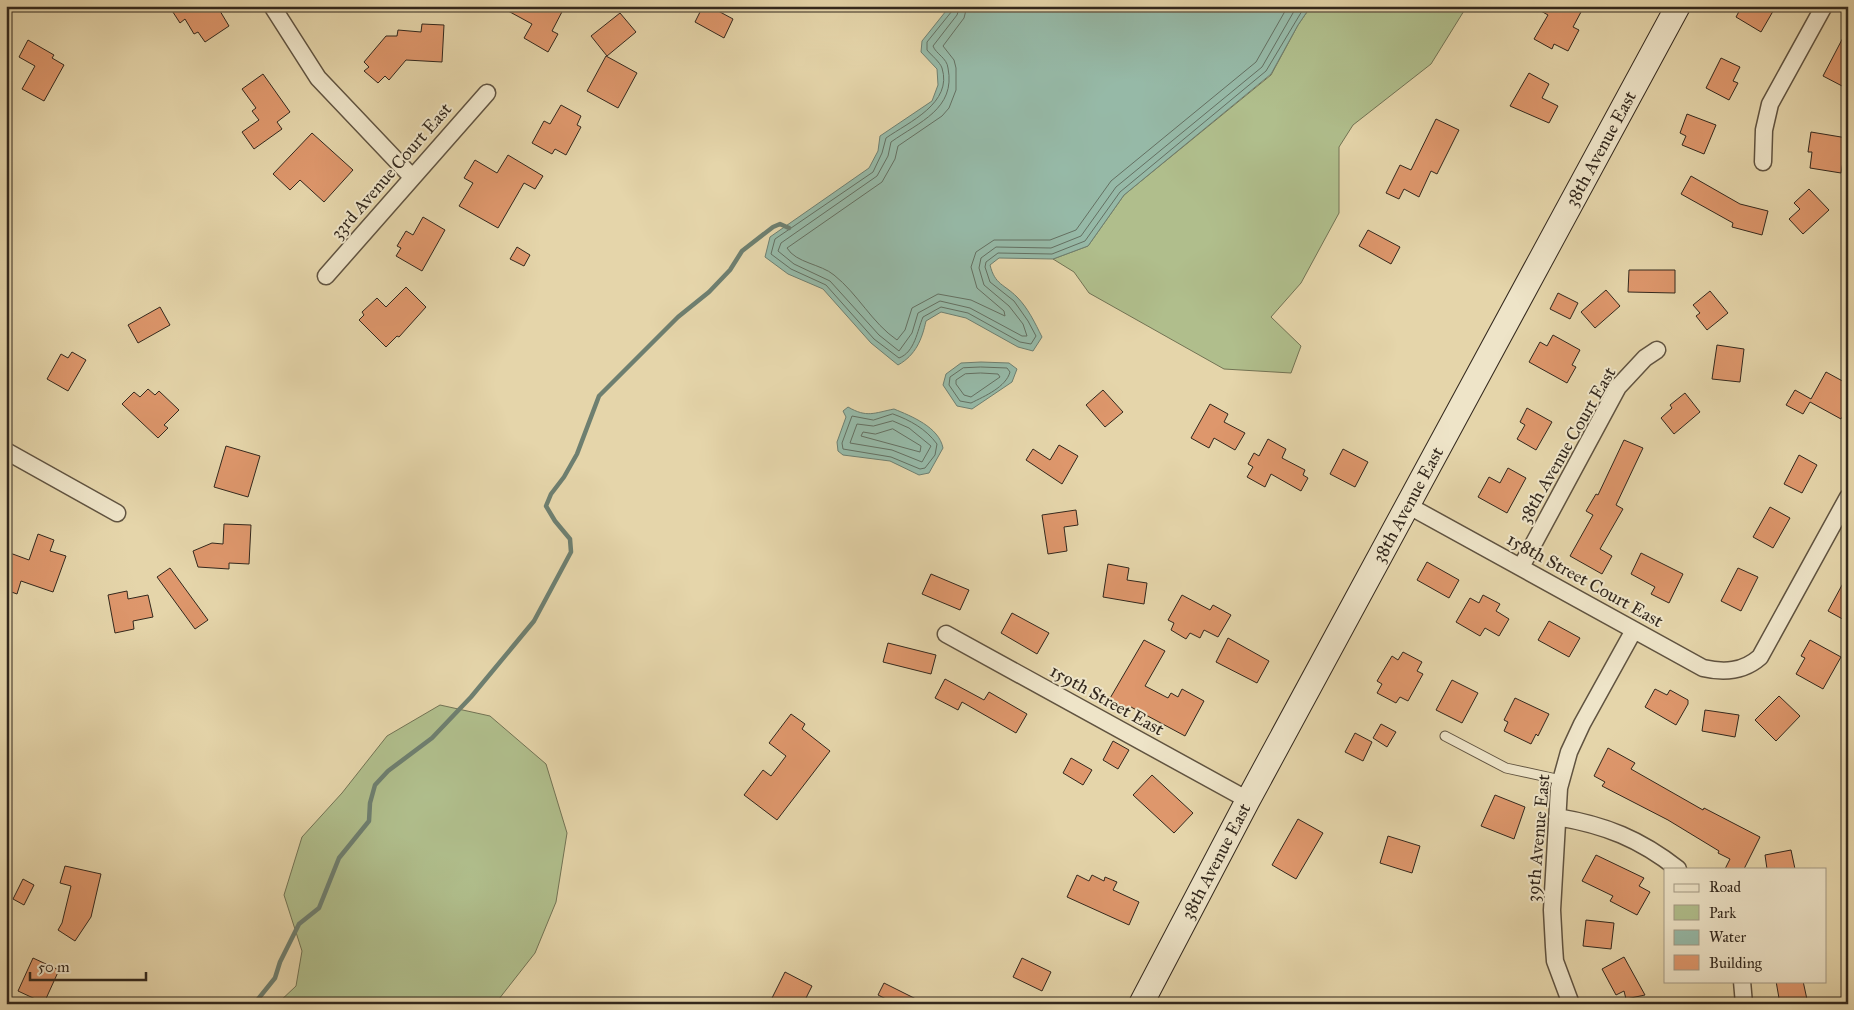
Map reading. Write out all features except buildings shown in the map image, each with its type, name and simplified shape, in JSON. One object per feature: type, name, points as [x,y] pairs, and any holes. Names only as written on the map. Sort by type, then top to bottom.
[{"type":"street","points":[[272,6],[318,78],[412,177]]},
{"type":"street","name":"38th Avenue East","points":[[1142,1004],[1248,800],[1409,506],[1678,6]]},
{"type":"street","points":[[1763,162],[1764,130],[1770,104],[1824,6]]},
{"type":"street","name":"33rd Avenue Court East","points":[[326,276],[487,93]]},
{"type":"street","name":"38th Avenue Court East","points":[[1521,567],[1618,387],[1645,358],[1657,350]]},
{"type":"street","points":[[6,451],[117,512]]},
{"type":"street","name":"158th Street Court East","points":[[1409,506],[1703,668],[1728,671],[1746,666],[1760,657],[1848,497]]},
{"type":"street","name":"39th Avenue East","points":[[1571,1004],[1555,961],[1552,910],[1561,780],[1569,752],[1582,724],[1634,630]]},
{"type":"street","name":"159th Street East","points":[[946,634],[1248,800]]},
{"type":"street","points":[[1557,817],[1611,829],[1632,839],[1676,868]]},
{"type":"street","points":[[1742,982],[1744,1004]]},
{"type":"lane","points":[[1445,736],[1506,768],[1561,780]]},
{"type":"green space","points":[[1311,6],[1467,6],[1431,64],[1353,125],[1339,147],[1339,213],[1301,283],[1271,317],[1301,346],[1291,373],[1224,369],[1089,293],[1074,272],[1053,259],[1088,246],[1124,195],[1271,75],[1298,25]]},
{"type":"green space","points":[[440,705],[490,716],[546,764],[567,833],[556,902],[535,953],[495,1004],[277,1004],[296,986],[302,951],[284,895],[302,837],[342,793],[387,736]]},
{"type":"water","points":[[950,6],[1311,6],[1298,25],[1271,74],[1124,195],[1088,246],[1053,259],[999,258],[990,265],[994,277],[1025,306],[1042,337],[1033,351],[1018,347],[966,318],[941,312],[926,321],[914,351],[898,365],[871,343],[823,289],[788,274],[765,257],[770,237],[869,168],[878,151],[880,136],[932,101],[938,85],[937,69],[921,52],[922,41]]},
{"type":"water","points":[[961,363],[1009,363],[1017,369],[1012,382],[972,409],[957,406],[943,385],[946,374]]},
{"type":"water","points":[[848,407],[866,414],[894,409],[930,428],[936,434],[943,448],[929,473],[919,475],[890,461],[843,455],[838,451],[837,442],[846,417],[843,411]]},
{"type":"waterway","points":[[254,1004],[275,978],[280,962],[299,924],[319,908],[339,858],[369,821],[370,803],[375,785],[388,771],[432,738],[471,697],[534,621],[571,552],[570,539],[555,521],[546,506],[551,494],[564,477],[577,454],[599,396],[678,317],[709,292],[730,270],[742,251],[773,227],[780,224],[789,228]]}]
